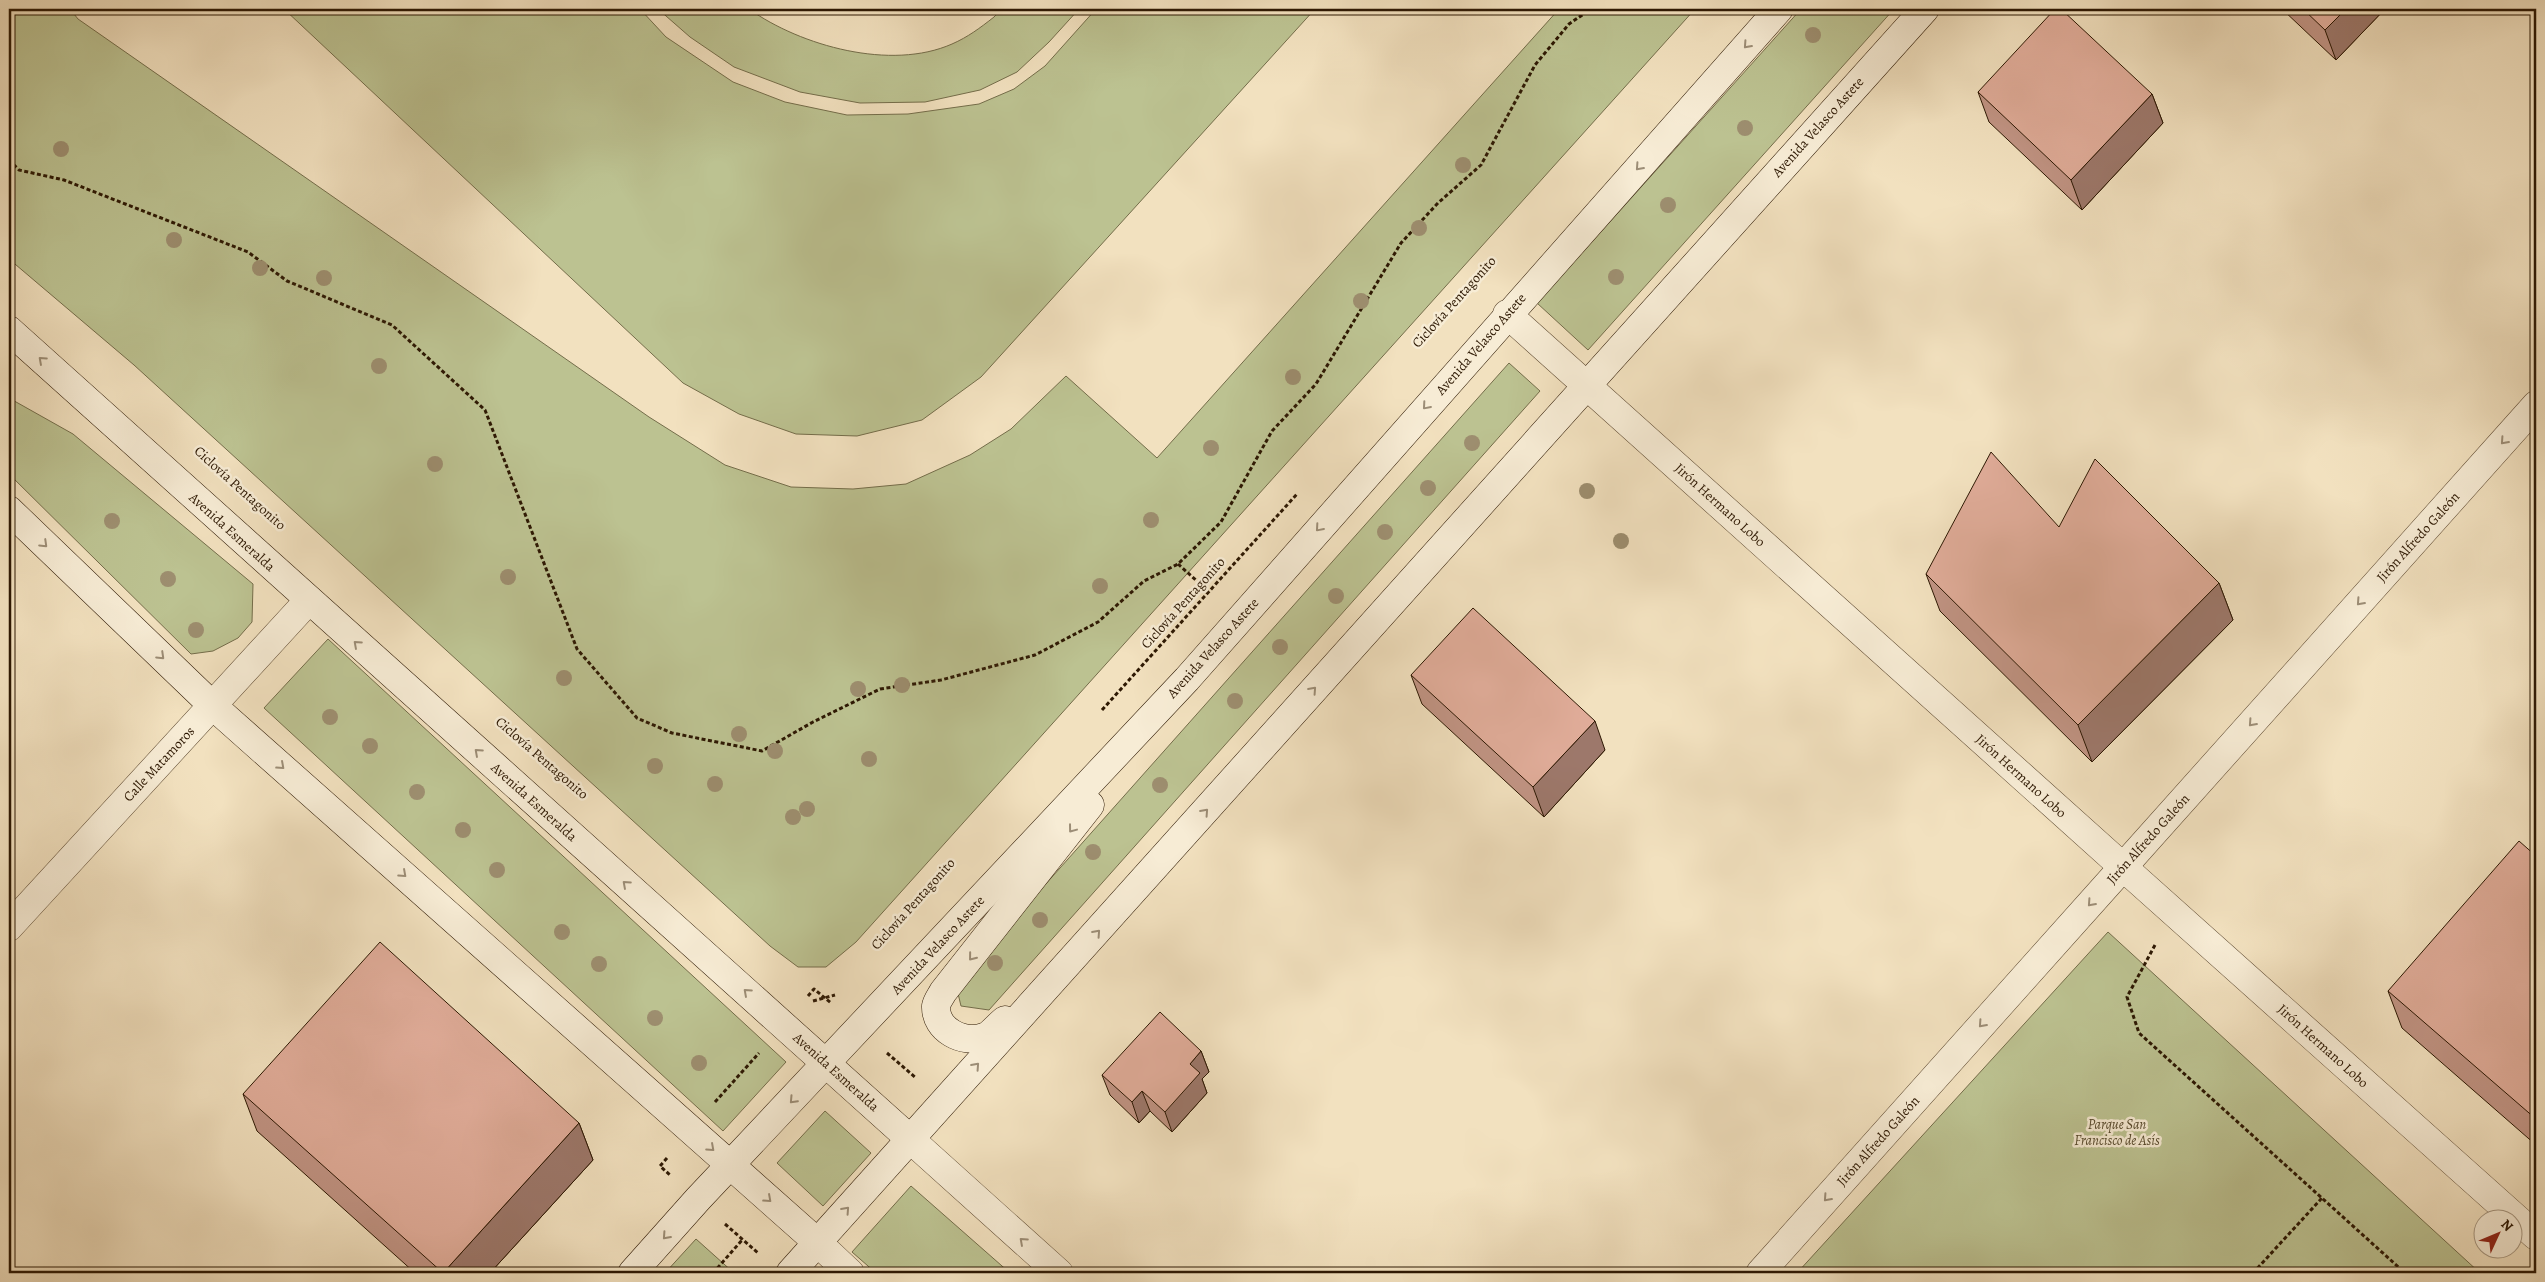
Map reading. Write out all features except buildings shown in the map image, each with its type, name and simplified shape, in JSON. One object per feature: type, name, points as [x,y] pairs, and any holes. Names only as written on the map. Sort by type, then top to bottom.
[{"type":"main road","name":"Avenida Velasco Astete","points":[[632,1273],[698,1199],[1187,679],[1507,314],[1779,9]]},
{"type":"main road","name":"Avenida Velasco Astete","points":[[790,1273],[1585,385],[1925,9]]},
{"type":"main road","name":"Jirón Hermano Lobo","points":[[1507,314],[2536,1236]]},
{"type":"main road","name":"Avenida Esmeralda","points":[[9,330],[1059,1273]]},
{"type":"main road","name":"Jirón Alfredo Galeón","points":[[1760,1273],[2536,405]]},
{"type":"main road","points":[[9,510],[213,706],[850,1273]]},
{"type":"main road","name":"Calle Matamoros","points":[[9,927],[309,600]]},
{"type":"main road","points":[[1074,958],[986,1037],[972,1040],[962,1038],[948,1031],[939,1019],[936,1005],[943,992],[1002,920],[1187,679]]},
{"type":"path","points":[[9,160],[19,170],[64,180],[248,252],[287,281],[392,325],[485,410],[577,649],[636,718],[672,733],[762,751],[880,689],[941,680],[1035,655],[1098,622],[1144,581],[1178,564],[1221,522],[1272,431],[1316,384],[1402,243],[1438,203],[1481,165],[1536,65],[1569,24],[1591,9]]},
{"type":"path","name":"Ciclovía Pentagonito","points":[[1472,298],[1486,284]]},
{"type":"path","name":"Ciclovía Pentagonito","points":[[1101,711],[1300,490]]},
{"type":"path","points":[[1178,564],[1198,582]]},
{"type":"path","points":[[2174,911],[2127,997],[2139,1033],[2405,1273]]},
{"type":"path","points":[[832,1005],[826,999],[814,989],[805,1000],[810,1002],[826,999],[839,994]]},
{"type":"path","points":[[713,1105],[762,1049]]},
{"type":"path","points":[[884,1051],[919,1080]]},
{"type":"path","points":[[2253,1273],[2322,1198]]},
{"type":"path","points":[[712,1273],[743,1239],[762,1256]]},
{"type":"green space","points":[[1033,7],[1079,9],[1049,42],[1017,72],[980,90],[925,102],[860,103],[800,92],[734,67],[690,37],[658,9],[749,9],[794,34],[820,43],[875,55],[902,55],[928,52],[952,44],[974,32],[1004,9]]},
{"type":"green space","points":[[9,9],[70,9],[78,19],[649,417],[725,465],[791,487],[853,489],[906,484],[970,455],[1011,429],[1066,376],[1157,458],[1559,9],[1695,9],[856,942],[826,967],[798,967],[770,946],[134,365],[9,259]]},
{"type":"green space","points":[[284,9],[640,9],[666,37],[733,82],[785,102],[847,115],[908,114],[979,104],[1014,89],[1045,66],[1096,9],[1315,9],[981,377],[922,420],[857,436],[796,434],[739,414],[683,383]]},
{"type":"green space","points":[[1801,9],[1894,9],[1588,350],[1537,303]]},
{"type":"green space","points":[[1509,363],[1540,391],[989,1010],[961,1006],[956,985]]},
{"type":"green space","points":[[9,398],[73,434],[253,584],[252,622],[238,638],[213,651],[191,654],[9,474]]},
{"type":"green space","points":[[328,639],[786,1062],[723,1131],[264,708]]},
{"type":"green space","name":"Parque San Francisco de Asís","points":[[2108,932],[2480,1273],[1797,1273]]},
{"type":"green space","points":[[825,1111],[871,1153],[823,1206],[777,1163]]},
{"type":"green space","points":[[911,1186],[1010,1273],[876,1273],[852,1252]]},
{"type":"green space","points":[[696,1239],[734,1273],[665,1273]]}]
